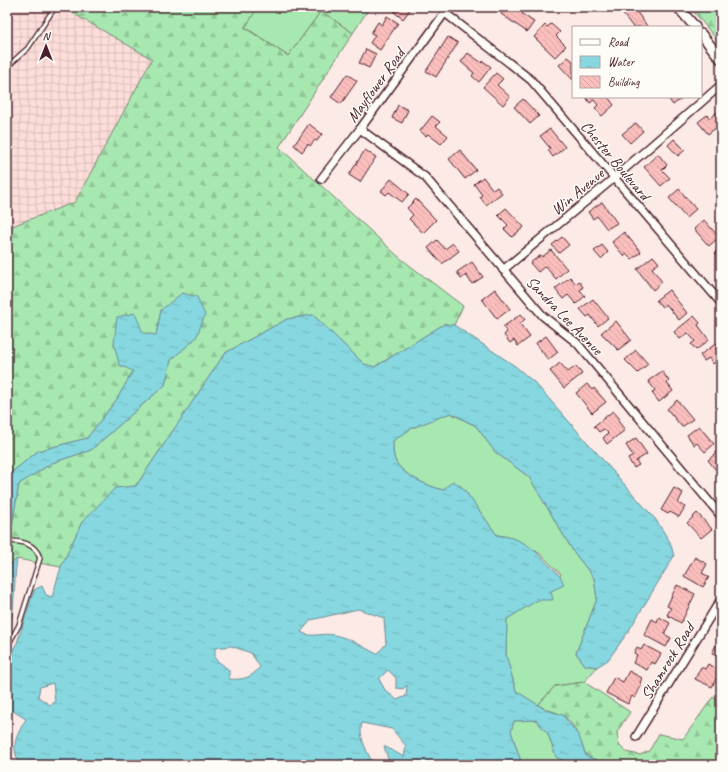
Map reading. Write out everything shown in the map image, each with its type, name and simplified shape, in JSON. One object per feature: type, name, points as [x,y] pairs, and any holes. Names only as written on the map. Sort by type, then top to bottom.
[{"type":"street","points":[[678,7],[694,26]]},
{"type":"street","name":"Mayflower Road","points":[[321,179],[360,129],[447,10]]},
{"type":"street","name":"Chester Boulevard","points":[[447,10],[531,80],[613,179],[721,304]]},
{"type":"street","points":[[702,35],[721,59]]},
{"type":"street","name":"Win Avenue","points":[[503,270],[613,179],[721,85]]},
{"type":"street","name":"Sandra Lee Avenue","points":[[360,129],[425,177],[543,316],[577,343],[721,516]]},
{"type":"street","name":"Shamrock Road","points":[[636,737],[721,599]]},
{"type":"lane","points":[[7,67],[28,48],[55,7]]},
{"type":"lane","points":[[7,541],[29,544],[38,552],[40,558],[19,625],[7,647]]},
{"type":"shaded area","points":[[7,7],[62,7],[152,59],[75,202],[7,228]]},
{"type":"green space","points":[[62,7],[258,7],[245,28],[288,56],[321,11],[353,33],[279,147],[400,258],[463,306],[454,325],[444,324],[375,367],[364,364],[313,315],[287,319],[225,353],[136,486],[115,489],[82,522],[61,567],[17,559],[7,567],[7,524],[12,525],[19,484],[52,463],[91,450],[165,385],[171,360],[196,338],[161,310],[156,336],[143,333],[133,371],[117,399],[87,438],[38,451],[7,476],[7,228],[75,202],[152,59]]},
{"type":"green space","points":[[258,7],[370,7],[353,33],[321,11],[288,56],[245,27]]},
{"type":"green space","points":[[690,7],[721,7],[721,45]]},
{"type":"green space","points":[[450,413],[476,426],[495,452],[529,477],[573,551],[594,578],[597,599],[576,653],[585,665],[597,667],[584,682],[555,686],[538,705],[516,691],[506,655],[507,619],[551,591],[561,574],[543,556],[530,547],[514,539],[497,535],[463,488],[453,481],[443,490],[430,486],[407,474],[401,469],[394,457],[393,441],[412,428]]},
{"type":"green space","points":[[584,682],[630,712],[617,732],[619,745],[626,752],[640,755],[649,751],[659,734],[683,739],[713,697],[721,702],[721,765],[609,765],[586,756],[577,733],[570,722],[562,715],[538,705],[555,686]]},
{"type":"green space","points":[[536,720],[548,734],[556,757],[571,765],[522,765],[511,731],[514,721]]},
{"type":"water","points":[[182,293],[197,297],[205,315],[196,338],[171,360],[165,385],[91,450],[52,463],[19,484],[12,525],[7,524],[7,476],[38,451],[87,438],[117,399],[133,371],[119,365],[114,343],[117,317],[135,313],[143,333],[156,335],[161,310]]},
{"type":"water","points":[[313,315],[364,364],[375,367],[444,324],[454,325],[515,366],[535,383],[656,520],[670,542],[674,556],[628,632],[608,660],[597,667],[585,665],[576,653],[597,599],[594,578],[573,551],[529,477],[495,452],[476,426],[451,413],[412,428],[393,441],[394,457],[401,469],[407,474],[430,486],[443,490],[453,481],[463,488],[497,535],[506,536],[521,541],[533,549],[560,576],[564,585],[551,591],[553,600],[538,600],[507,619],[506,655],[516,691],[546,710],[563,715],[579,736],[586,756],[609,765],[571,765],[556,757],[548,734],[536,720],[514,721],[511,731],[522,765],[451,765],[450,761],[442,765],[390,765],[384,746],[404,757],[406,746],[392,729],[362,723],[362,737],[371,760],[383,765],[20,765],[15,752],[15,746],[19,731],[26,719],[13,711],[7,712],[7,659],[17,643],[34,590],[42,586],[46,595],[52,597],[61,567],[82,522],[115,488],[136,486],[225,353],[287,319]],"holes":[[[358,609],[384,618],[386,644],[377,654],[340,636],[330,634],[309,635],[301,632],[311,620]],[[231,646],[251,653],[260,667],[247,678],[229,679],[229,670],[215,659],[215,648]],[[388,670],[396,678],[396,688],[403,689],[407,685],[406,696],[397,700],[385,690],[379,679]],[[53,683],[55,702],[50,705],[38,697],[40,687]]]},
{"type":"water","points":[[17,559],[12,618],[7,637],[7,567]]},
{"type":"building","points":[[398,7],[412,7],[403,19],[394,12]]},
{"type":"building","points":[[506,7],[516,7],[524,12],[522,14],[534,22],[527,32],[501,14]]},
{"type":"building","points":[[629,7],[633,7],[647,26],[632,26],[622,13]]},
{"type":"building","points":[[387,16],[398,23],[380,50],[370,43],[375,35],[371,33],[378,22],[382,25]]},
{"type":"building","points":[[551,24],[560,32],[556,36],[566,46],[555,57],[534,37],[545,25],[547,27]]},
{"type":"building","points":[[448,37],[458,43],[436,77],[426,71]]},
{"type":"building","points":[[366,49],[376,54],[369,68],[359,63]]},
{"type":"building","points":[[468,53],[482,63],[483,61],[491,67],[479,82],[472,76],[474,73],[461,62]]},
{"type":"building","points":[[568,57],[572,60],[572,79],[559,65]]},
{"type":"building","points":[[496,73],[503,79],[497,85],[510,97],[503,105],[483,87]]},
{"type":"building","points":[[347,74],[357,81],[341,104],[331,97]]},
{"type":"building","points":[[587,98],[609,98],[614,105],[602,116],[595,108],[598,105],[594,100],[590,103]]},
{"type":"building","points":[[668,98],[682,98],[673,105]]},
{"type":"building","points":[[523,99],[539,116],[530,124],[514,107]]},
{"type":"building","points":[[398,105],[408,110],[402,123],[392,118]]},
{"type":"building","points":[[720,110],[721,131],[717,127],[708,134],[698,122],[707,115],[710,118]]},
{"type":"building","points":[[432,116],[440,122],[436,126],[448,136],[441,144],[428,134],[426,136],[420,131]]},
{"type":"building","points":[[636,123],[643,131],[630,143],[622,134]]},
{"type":"building","points":[[309,124],[322,134],[317,141],[315,140],[310,146],[308,144],[302,152],[294,145]]},
{"type":"building","points":[[550,129],[565,147],[553,157],[548,150],[550,148],[540,136]]},
{"type":"building","points":[[674,139],[685,150],[678,156],[668,145]]},
{"type":"building","points":[[365,150],[376,157],[360,182],[349,175]]},
{"type":"building","points":[[460,150],[476,170],[465,179],[449,159]]},
{"type":"building","points":[[658,154],[667,165],[662,170],[670,178],[661,186],[644,167]]},
{"type":"building","points":[[483,177],[493,190],[497,187],[502,193],[486,205],[480,197],[482,195],[474,184]]},
{"type":"building","points":[[391,179],[409,194],[402,202],[389,192],[386,195],[381,191]]},
{"type":"building","points":[[679,189],[696,209],[686,218],[669,198]]},
{"type":"building","points":[[416,199],[436,220],[423,233],[409,219],[413,215],[407,208]]},
{"type":"building","points":[[602,202],[617,223],[607,229],[597,216],[593,219],[588,212]]},
{"type":"building","points":[[506,208],[524,227],[512,237],[504,229],[508,225],[498,215]]},
{"type":"building","points":[[704,220],[719,237],[709,246],[694,229]]},
{"type":"building","points":[[624,232],[641,252],[632,259],[627,254],[624,256],[612,242]]},
{"type":"building","points":[[562,237],[569,245],[559,253],[552,245]]},
{"type":"building","points":[[437,240],[445,249],[453,243],[459,251],[442,264],[428,248]]},
{"type":"building","points":[[602,245],[608,252],[601,259],[594,251]]},
{"type":"building","points":[[721,246],[721,260],[715,252]]},
{"type":"building","points":[[551,250],[567,269],[556,279],[545,266],[538,272],[530,263],[541,255],[542,257]]},
{"type":"building","points":[[653,256],[659,263],[652,268],[662,282],[653,290],[637,269]]},
{"type":"building","points":[[472,262],[483,277],[472,284],[466,275],[461,279],[457,272]]},
{"type":"building","points":[[570,277],[576,284],[579,281],[583,287],[580,290],[585,296],[576,304],[568,295],[563,299],[555,289]]},
{"type":"building","points":[[495,289],[510,309],[497,319],[482,299]]},
{"type":"building","points":[[669,290],[687,313],[679,320],[666,304],[662,307],[656,300]]},
{"type":"building","points":[[593,299],[608,318],[598,326],[590,315],[587,317],[580,309]]},
{"type":"building","points":[[521,314],[525,319],[520,324],[530,337],[518,346],[514,340],[510,343],[504,335],[507,332],[503,327]]},
{"type":"building","points":[[694,316],[700,323],[698,325],[709,340],[696,350],[691,344],[695,341],[688,333],[680,339],[674,332]]},
{"type":"building","points":[[616,321],[631,340],[618,350],[601,333]]},
{"type":"building","points":[[546,336],[558,352],[548,360],[536,343]]},
{"type":"building","points":[[717,343],[721,348],[721,367],[717,361],[713,364],[709,358],[704,361],[700,355]]},
{"type":"building","points":[[636,350],[648,364],[638,373],[625,360]]},
{"type":"building","points":[[560,363],[568,372],[576,366],[582,374],[564,388],[550,371]]},
{"type":"building","points":[[662,371],[669,381],[667,383],[673,391],[659,402],[652,393],[655,390],[648,381]]},
{"type":"building","points":[[587,384],[592,390],[594,388],[606,402],[592,413],[576,393]]},
{"type":"building","points":[[677,400],[693,419],[682,427],[667,409]]},
{"type":"building","points":[[613,411],[620,419],[618,421],[625,430],[607,444],[603,438],[608,433],[604,429],[599,432],[594,426]]},
{"type":"building","points":[[699,426],[714,444],[705,452],[697,443],[694,445],[687,435]]},
{"type":"building","points":[[636,438],[647,454],[636,461],[639,465],[634,468],[628,459],[633,456],[626,445]]},
{"type":"building","points":[[721,449],[721,467],[720,466],[715,469],[708,460]]},
{"type":"building","points":[[674,488],[683,493],[678,503],[685,507],[679,517],[670,512],[668,514],[661,510]]},
{"type":"building","points":[[697,513],[712,529],[701,538],[687,523]]},
{"type":"building","points":[[695,557],[707,564],[702,573],[709,577],[703,587],[684,576]]},
{"type":"building","points":[[677,585],[695,594],[681,623],[667,615],[671,608],[667,606]]},
{"type":"building","points":[[659,617],[670,623],[664,634],[671,638],[666,647],[644,635],[652,619],[657,622]]},
{"type":"building","points":[[721,635],[721,657],[712,653]]},
{"type":"building","points":[[644,645],[661,654],[655,664],[651,662],[647,670],[633,663],[637,655],[634,653],[637,647],[641,650]]},
{"type":"building","points":[[708,664],[721,671],[721,679],[717,677],[712,687],[695,679],[701,667],[705,669]]},
{"type":"building","points":[[629,671],[642,678],[640,683],[642,684],[635,698],[632,696],[628,704],[606,693],[614,677],[623,682]]}]
